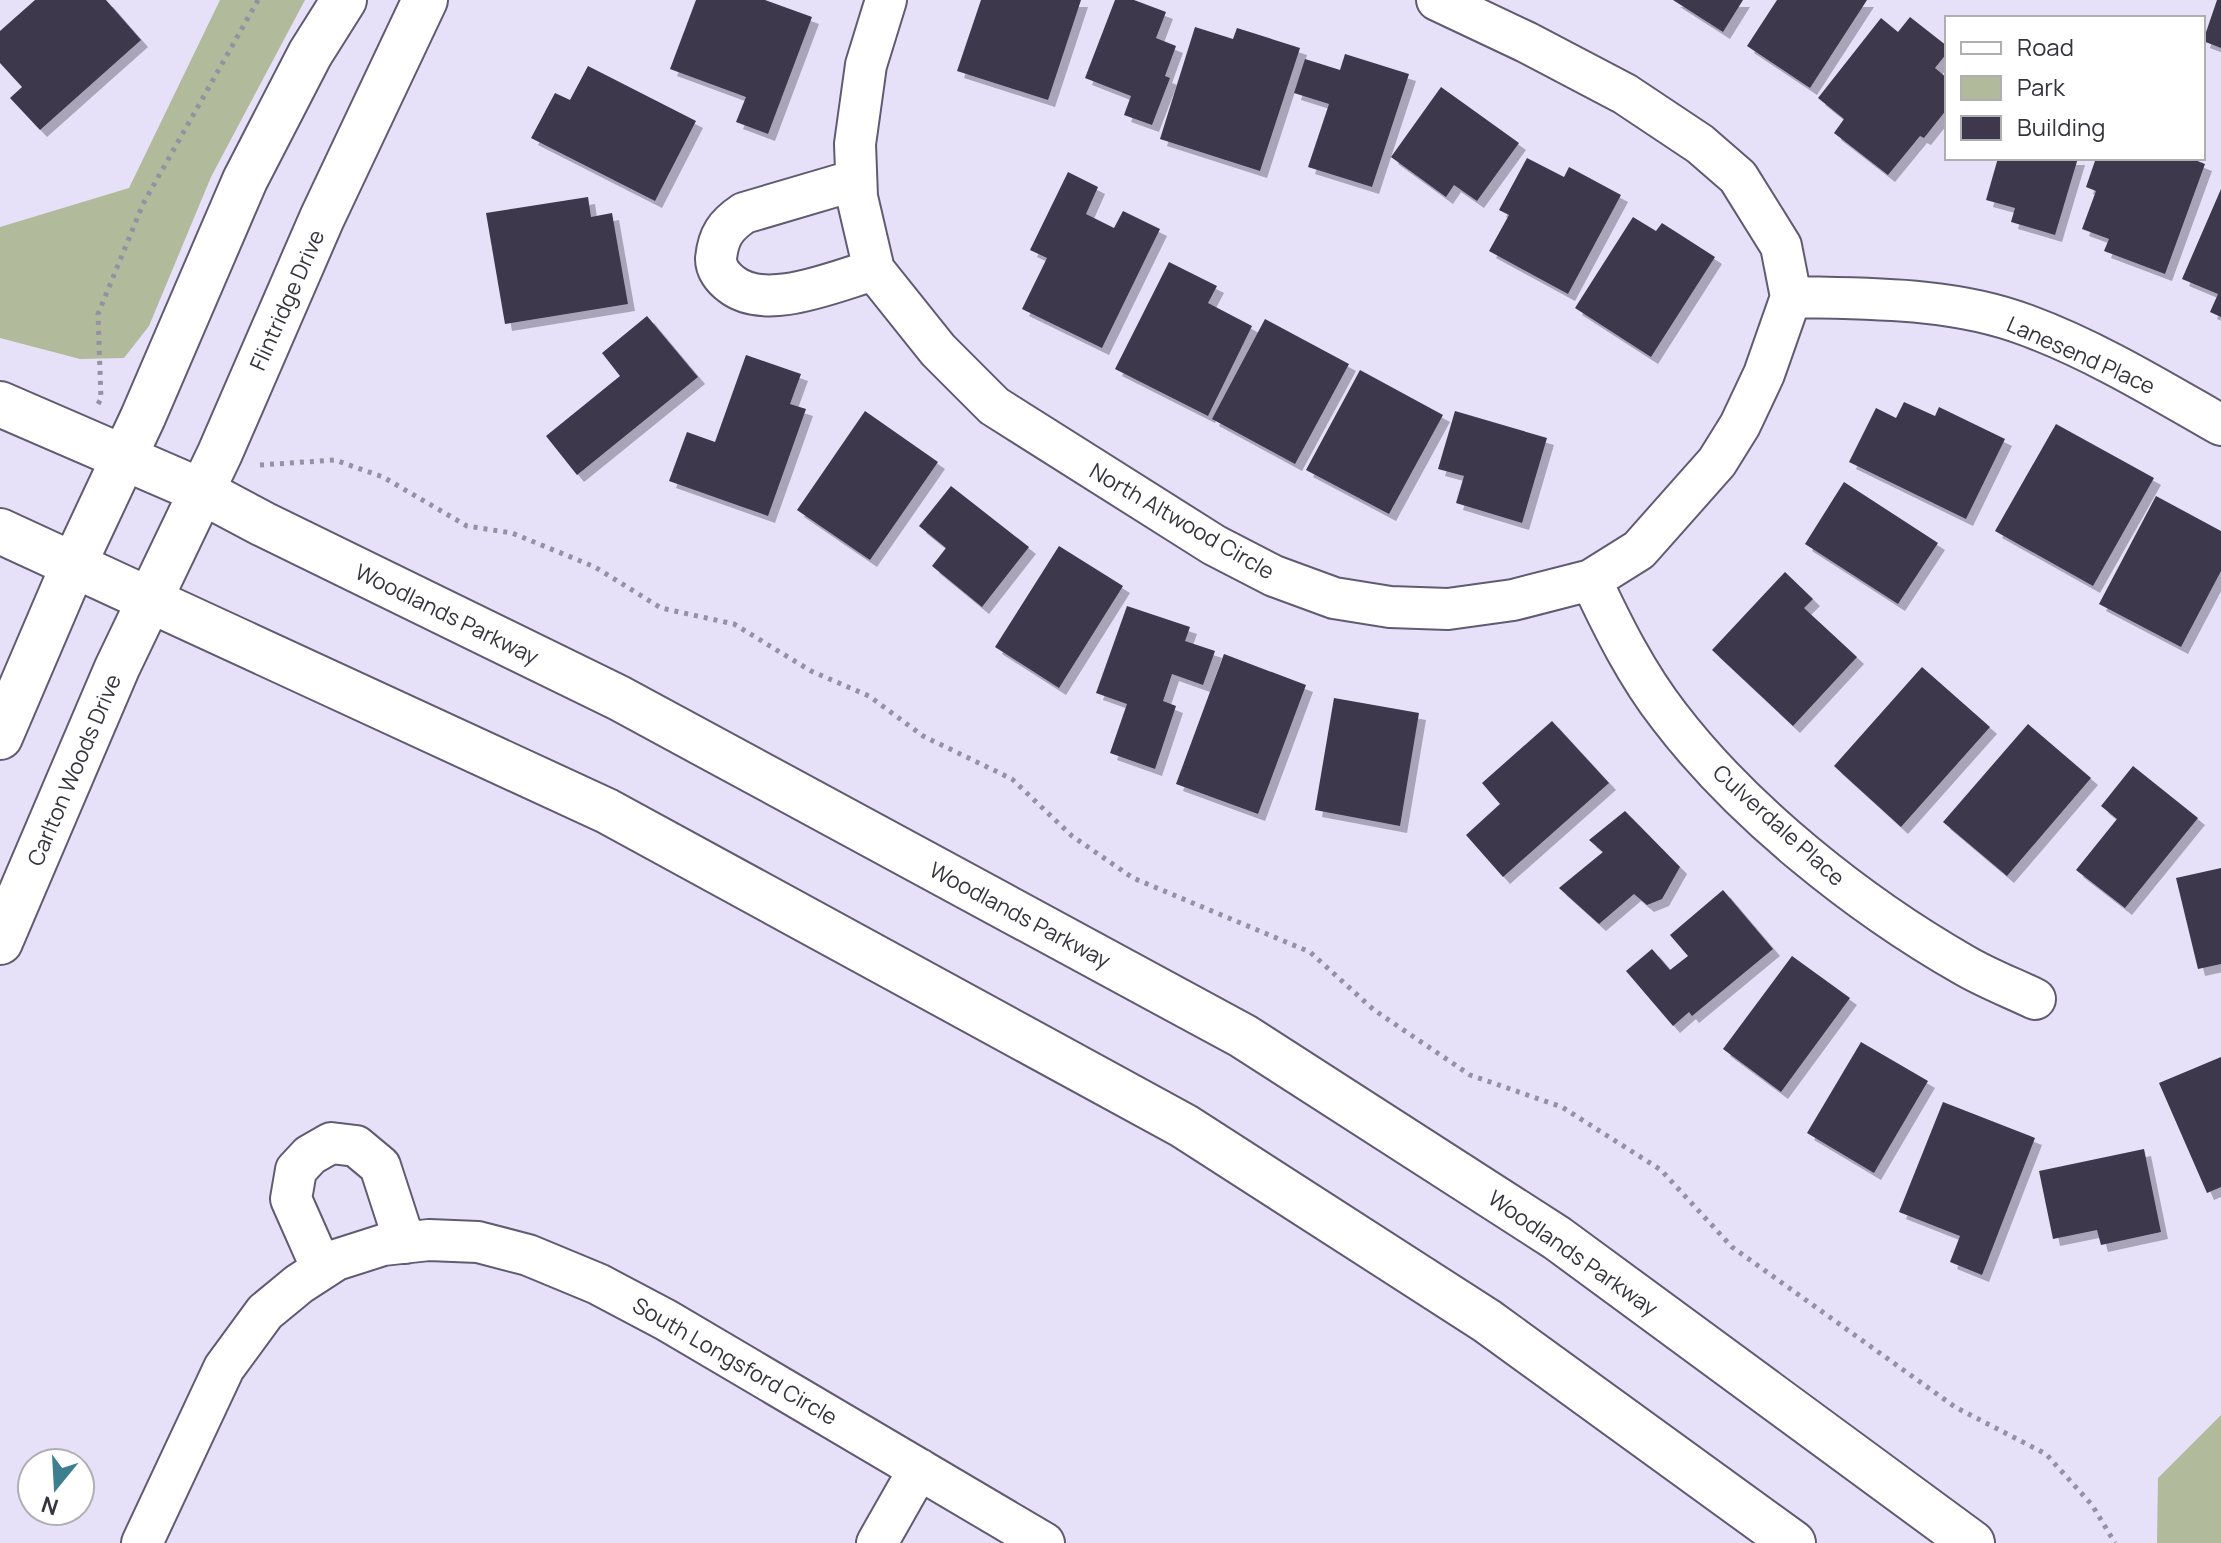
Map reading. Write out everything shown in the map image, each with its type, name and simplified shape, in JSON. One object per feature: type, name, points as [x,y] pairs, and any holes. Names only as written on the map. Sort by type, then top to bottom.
[{"type":"main road","points":[[0,737],[245,180],[310,54],[344,0]]},
{"type":"main road","name":"Flintridge Drive","points":[[149,600],[210,472],[322,218],[425,0]]},
{"type":"main road","name":"Woodlands Parkway","points":[[0,404],[125,456],[210,472],[263,524],[619,698],[1243,1036],[1557,1238],[1972,1543]]},
{"type":"main road","points":[[0,531],[607,811],[1184,1126],[1487,1321],[1793,1543]]},
{"type":"main road","name":"Carlton Woods Drive","points":[[0,942],[149,600]]},
{"type":"street","name":"North Altwood Circle","points":[[886,0],[866,65],[855,144],[857,197],[874,270],[938,350],[994,406],[1214,545],[1274,576],[1334,598],[1390,607],[1448,609],[1513,600],[1591,580],[1639,550],[1717,462],[1740,425],[1764,374],[1791,297]]},
{"type":"street","points":[[1437,0],[1625,94],[1700,144],[1738,177],[1781,246],[1791,297]]},
{"type":"street","points":[[856,180],[744,213],[728,223],[719,242],[716,263],[723,278],[741,293],[777,297],[874,270]]},
{"type":"street","name":"Lanesend Place","points":[[1791,297],[1880,299],[1952,306],[2024,324],[2097,357],[2221,425]]},
{"type":"street","name":"Culverdale Place","points":[[1591,580],[1636,666],[1669,716],[1716,771],[1773,826],[1897,925],[1967,967],[2035,999]]},
{"type":"street","points":[[322,1269],[291,1199],[296,1170],[310,1155],[331,1143],[356,1146],[380,1166],[405,1243]]},
{"type":"street","name":"South Longsford Circle","points":[[142,1543],[224,1368],[265,1312],[336,1260],[383,1245],[429,1240],[478,1242],[528,1255],[598,1284],[666,1320],[1044,1543]]},
{"type":"street","points":[[877,1543],[919,1469]]},
{"type":"path","points":[[84,438],[101,399],[98,314],[143,204],[258,0]]},
{"type":"path","points":[[101,399],[143,417]]},
{"type":"path","points":[[210,472],[249,465],[335,460],[383,477],[467,526],[512,533],[595,567],[661,608],[734,624],[811,671],[869,696],[923,736],[1012,779],[1072,836],[1133,878],[1310,952],[1374,1010],[1470,1075],[1562,1107],[1661,1170],[1732,1247],[1955,1407],[2046,1454],[2092,1505],[2115,1543]]},
{"type":"green space","points":[[220,0],[305,0],[211,177],[149,326],[124,358],[80,359],[0,338],[0,227],[129,188]]},
{"type":"green space","points":[[2221,1415],[2221,1543],[2157,1543],[2158,1478]]},
{"type":"building","points":[[35,0],[106,0],[141,40],[40,130],[10,98],[22,87],[0,63],[0,31]]},
{"type":"building","points":[[696,0],[765,0],[812,17],[768,134],[736,122],[746,97],[670,69]]},
{"type":"building","points":[[981,0],[1081,0],[1048,100],[957,71]]},
{"type":"building","points":[[1115,0],[1134,0],[1166,12],[1156,38],[1176,46],[1165,76],[1170,78],[1152,125],[1124,115],[1131,96],[1085,78]]},
{"type":"building","points":[[1673,0],[1743,0],[1723,32]]},
{"type":"building","points":[[1777,0],[1867,0],[1810,88],[1747,46]]},
{"type":"building","points":[[2217,0],[2221,0],[2221,48],[2205,42]]},
{"type":"building","points":[[1910,17],[1945,44],[1945,56],[1935,68],[1945,76],[1945,112],[1888,175],[1834,133],[1844,119],[1818,98],[1881,18],[1898,32]]},
{"type":"building","points":[[1195,27],[1233,39],[1237,28],[1300,48],[1260,171],[1160,139]]},
{"type":"building","points":[[1345,54],[1409,74],[1372,187],[1308,167],[1329,104],[1294,93],[1305,59],[1340,70]]},
{"type":"building","points":[[588,66],[696,121],[655,201],[531,138],[555,93],[570,100]]},
{"type":"building","points":[[1441,87],[1519,143],[1477,201],[1454,185],[1446,197],[1391,157]]},
{"type":"building","points":[[1527,158],[1564,177],[1569,167],[1621,195],[1568,294],[1489,251],[1509,215],[1499,210]]},
{"type":"building","points":[[1997,160],[2077,160],[2055,235],[2011,222],[2015,208],[1986,200]]},
{"type":"building","points":[[2095,160],[2195,160],[2205,164],[2165,274],[2104,251],[2109,239],[2082,229],[2096,191],[2086,187]]},
{"type":"building","points":[[1068,172],[1098,187],[1086,214],[1114,228],[1123,211],[1160,229],[1102,348],[1022,309],[1047,258],[1030,250]]},
{"type":"building","points":[[2221,189],[2221,317],[2210,312],[2218,294],[2182,279]]},
{"type":"building","points":[[588,197],[591,217],[612,213],[628,304],[505,324],[486,213]]},
{"type":"building","points":[[1633,217],[1656,231],[1662,223],[1715,257],[1651,357],[1575,308]]},
{"type":"building","points":[[1169,262],[1217,286],[1208,303],[1252,326],[1208,416],[1115,369]]},
{"type":"building","points":[[647,316],[698,377],[577,475],[546,436],[620,376],[602,353]]},
{"type":"building","points":[[1265,319],[1349,364],[1295,464],[1212,419]]},
{"type":"building","points":[[746,355],[801,374],[790,404],[806,409],[768,516],[669,481],[687,432],[715,442]]},
{"type":"building","points":[[1360,370],[1443,415],[1389,514],[1306,470]]},
{"type":"building","points":[[1904,402],[1935,416],[1939,407],[2005,439],[1966,519],[1849,462],[1876,408],[1896,418]]},
{"type":"building","points":[[865,411],[938,462],[870,560],[797,510]]},
{"type":"building","points":[[1455,411],[1547,438],[1522,523],[1456,503],[1464,476],[1438,469]]},
{"type":"building","points":[[2056,424],[2154,478],[2093,586],[1995,531]]},
{"type":"building","points":[[1844,482],[1938,543],[1898,604],[1805,544]]},
{"type":"building","points":[[951,486],[1029,547],[982,607],[932,566],[946,548],[919,526]]},
{"type":"building","points":[[2156,496],[2221,531],[2221,571],[2181,647],[2099,604]]},
{"type":"building","points":[[1059,546],[1123,586],[1059,688],[995,647]]},
{"type":"building","points":[[1785,572],[1813,599],[1804,608],[1857,657],[1793,726],[1712,650]]},
{"type":"building","points":[[1127,606],[1190,627],[1185,641],[1215,651],[1203,685],[1172,674],[1163,701],[1176,706],[1155,769],[1110,753],[1127,704],[1096,693]]},
{"type":"building","points":[[1224,654],[1306,685],[1258,814],[1176,784]]},
{"type":"building","points":[[1922,667],[1990,727],[1901,827],[1834,766]]},
{"type":"building","points":[[1334,698],[1419,713],[1400,826],[1315,810]]},
{"type":"building","points":[[1552,721],[1609,783],[1503,877],[1466,835],[1500,804],[1482,783]]},
{"type":"building","points":[[2028,724],[2091,778],[2007,876],[1943,822]]},
{"type":"building","points":[[2133,766],[2198,818],[2125,908],[2076,870],[2117,819],[2101,806]]},
{"type":"building","points":[[1625,811],[1680,867],[1662,899],[1647,905],[1634,894],[1599,924],[1559,888],[1603,852],[1589,840]]},
{"type":"building","points":[[2221,868],[2221,964],[2198,969],[2176,878]]},
{"type":"building","points":[[1723,890],[1773,949],[1692,1016],[1689,1012],[1673,1026],[1626,971],[1652,949],[1670,970],[1688,956],[1670,935]]},
{"type":"building","points":[[1792,956],[1850,998],[1781,1092],[1723,1049]]},
{"type":"building","points":[[1861,1042],[1928,1081],[1874,1173],[1807,1133]]},
{"type":"building","points":[[2221,1057],[2221,1187],[2207,1193],[2159,1083]]},
{"type":"building","points":[[1943,1102],[2035,1138],[1982,1275],[1950,1262],[1960,1236],[1899,1212]]},
{"type":"building","points":[[2144,1149],[2161,1232],[2101,1245],[2097,1230],[2053,1239],[2039,1171]]}]
